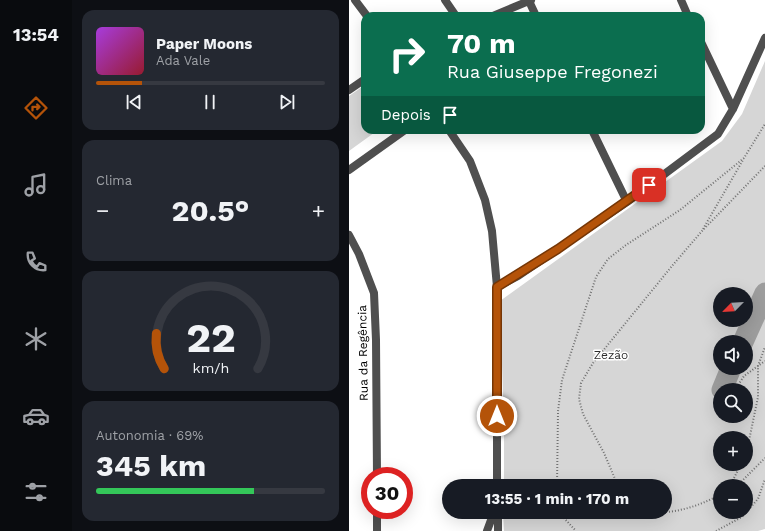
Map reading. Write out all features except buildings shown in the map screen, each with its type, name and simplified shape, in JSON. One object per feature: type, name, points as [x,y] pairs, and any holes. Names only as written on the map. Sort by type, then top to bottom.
[{"type":"street","points":[[355,0],[364,12]]},
{"type":"street","points":[[445,0],[453,12]]},
{"type":"street","points":[[502,12],[530,0],[534,12]]},
{"type":"street","points":[[681,0],[687,12]]},
{"type":"street","points":[[497,287],[531,267],[627,202],[718,134],[733,109],[765,38]]},
{"type":"street","points":[[705,50],[733,109]]},
{"type":"street","points":[[349,90],[361,82]]},
{"type":"street","points":[[349,170],[399,134]]},
{"type":"street","points":[[452,134],[470,160],[485,200],[492,231],[497,287],[497,479]]},
{"type":"street","points":[[594,134],[627,202]]},
{"type":"street","name":"Rua da Regência","points":[[349,235],[359,254],[374,293],[376,340],[377,467]]},
{"type":"street","points":[[377,519],[377,531]]},
{"type":"street","points":[[487,531],[491,519]]},
{"type":"street","points":[[498,519],[498,531]]},
{"type":"path","points":[[702,232],[765,124]]},
{"type":"path","points":[[557,479],[558,410],[562,380],[596,277],[608,259],[626,245],[680,210],[744,158]]},
{"type":"path","points":[[615,479],[604,453],[583,414],[579,399],[581,383],[593,363],[702,232],[765,166]]},
{"type":"path","points":[[751,431],[758,397],[758,366],[765,347]]},
{"type":"path","points":[[740,383],[744,376],[765,361]]},
{"type":"path","points":[[744,479],[765,458]]},
{"type":"path","points":[[716,531],[742,517],[758,499],[765,479]]},
{"type":"path","points":[[672,512],[699,506],[713,499]]},
{"type":"path","points":[[565,519],[576,531]]},
{"type":"green space","name":"Zezão","points":[[765,61],[765,529],[758,531],[504,531],[503,519],[672,519],[672,479],[504,479],[500,301],[722,141],[742,114]]},
{"type":"green space","points":[[361,88],[361,134],[372,134],[349,151],[349,96]]},
{"type":"waterway","points":[[746,335],[765,293]]},
{"type":"waterway","points":[[725,383],[728,375]]},
{"type":"route","points":[[497,416],[497,287],[518,276],[627,202],[649,185]]}]
